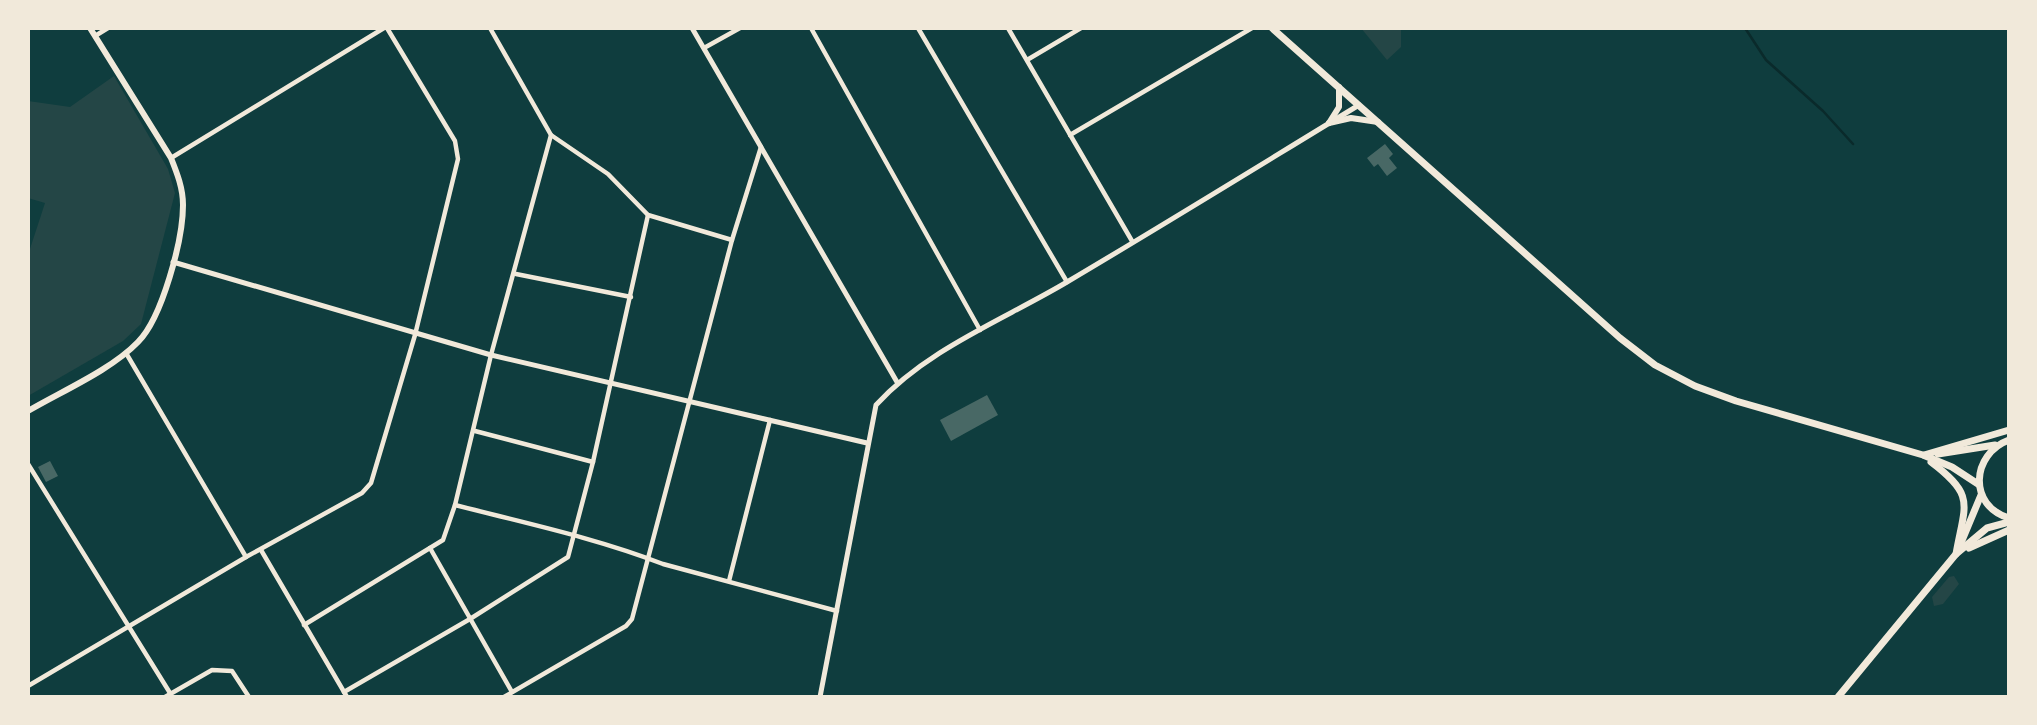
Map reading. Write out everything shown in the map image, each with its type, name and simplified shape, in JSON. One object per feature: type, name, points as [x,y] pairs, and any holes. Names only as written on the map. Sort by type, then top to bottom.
[{"type":"main road","points":[[28,411],[126,353],[148,330],[173,262],[183,206],[179,179],[171,158],[90,28]]},
{"type":"main road","points":[[1272,28],[1620,338],[1655,365],[1695,386],[1736,401],[1923,456],[1952,467],[1978,484]]},
{"type":"main road","points":[[1329,123],[1339,107],[1339,87]]},
{"type":"main road","points":[[1329,123],[1351,118],[1380,122]]},
{"type":"main road","points":[[1923,456],[2009,430]]},
{"type":"main road","points":[[1923,456],[1997,445],[2009,440]]},
{"type":"main road","points":[[1997,445],[1983,462],[1978,484],[1981,495],[1996,513],[2009,520]]},
{"type":"main road","points":[[1923,456],[1958,482],[1965,502],[1956,554]]},
{"type":"main road","points":[[1956,554],[1981,495]]},
{"type":"main road","points":[[1838,697],[1956,554],[1987,528],[2009,520]]},
{"type":"main road","points":[[1956,554],[2009,530]]},
{"type":"street","points":[[95,36],[108,28]]},
{"type":"street","points":[[28,686],[247,557],[362,493],[371,484],[415,335],[458,159],[454,141],[386,28],[171,158]]},
{"type":"street","points":[[490,28],[551,135],[608,174],[648,215],[732,240]]},
{"type":"street","points":[[692,28],[897,382]]},
{"type":"street","points":[[704,48],[740,28]]},
{"type":"street","points":[[811,28],[980,330]]},
{"type":"street","points":[[918,28],[1067,282]]},
{"type":"street","points":[[1008,28],[1132,241]]},
{"type":"street","points":[[1027,60],[1082,28]]},
{"type":"street","points":[[1070,135],[1252,28]]},
{"type":"street","points":[[820,697],[876,405],[897,382],[980,330],[1067,282],[1359,105]]},
{"type":"street","points":[[304,625],[443,540],[475,431],[491,355],[516,274],[551,135]]},
{"type":"street","points":[[504,697],[626,626],[632,619],[650,559],[688,400],[761,145]]},
{"type":"street","points":[[261,550],[346,694],[568,558],[612,382],[648,215]]},
{"type":"street","points":[[173,262],[415,335],[491,355],[867,443]]},
{"type":"street","points":[[516,274],[631,297]]},
{"type":"street","points":[[126,353],[247,557]]},
{"type":"street","points":[[729,581],[770,420]]},
{"type":"street","points":[[475,431],[593,462]]},
{"type":"street","points":[[28,464],[170,693]]},
{"type":"street","points":[[455,505],[575,535],[650,559],[837,611]]},
{"type":"street","points":[[430,548],[512,692]]},
{"type":"street","points":[[164,697],[212,670],[226,668],[236,675],[249,697]]},
{"type":"shaded area","points":[[1361,28],[1401,28],[1401,47],[1387,60]]},
{"type":"shaded area","points":[[114,76],[168,169],[175,193],[141,324],[123,341],[28,396],[28,255],[45,203],[28,198],[28,101],[70,107]]},
{"type":"shaded area","points":[[1954,576],[1959,584],[1943,604],[1934,606],[1932,597],[1949,577]]},
{"type":"building","points":[[1385,144],[1393,154],[1389,158],[1397,168],[1387,176],[1378,164],[1374,167],[1367,158]]},
{"type":"building","points":[[987,395],[998,415],[951,441],[940,420]]},
{"type":"building","points":[[50,461],[58,476],[46,482],[38,467]]},
{"type":"waterway","points":[[1745,28],[1766,60],[1823,111],[1853,144]]}]
